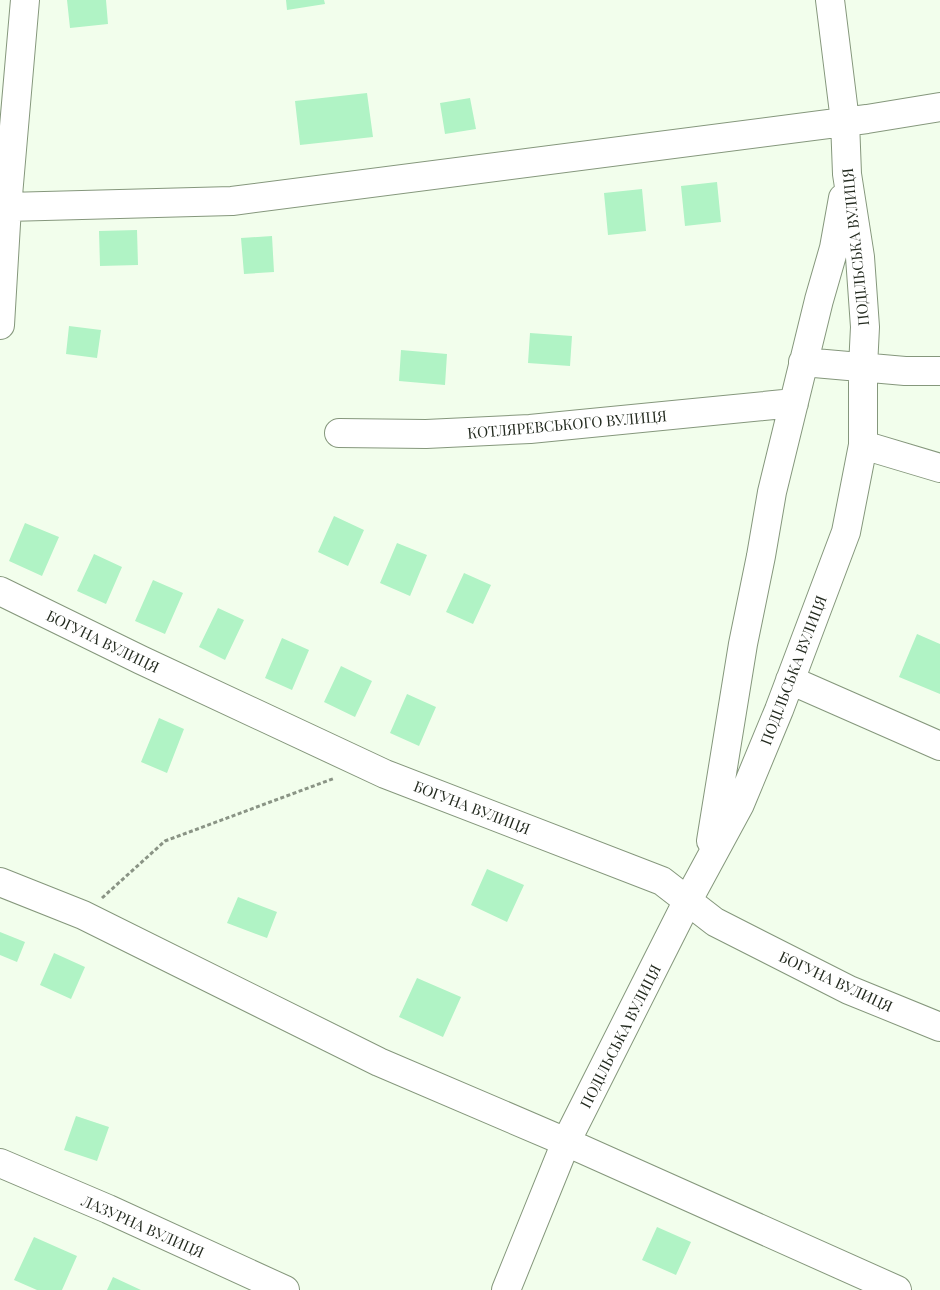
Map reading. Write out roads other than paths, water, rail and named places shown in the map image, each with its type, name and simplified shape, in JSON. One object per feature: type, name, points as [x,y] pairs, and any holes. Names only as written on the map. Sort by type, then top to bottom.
[{"type":"street","points":[[0,325],[7,207],[25,0]]},
{"type":"street","name":"ПОДІЛЬСЬКА ВУЛИЦЯ","points":[[506,1290],[566,1142],[688,900],[740,804],[779,710],[846,532],[863,445],[865,327],[860,266],[847,174],[845,121],[830,0]]},
{"type":"street","points":[[7,207],[232,201],[940,107]]},
{"type":"street","points":[[708,863],[743,644],[772,492],[803,362],[834,248],[847,174]]},
{"type":"street","points":[[803,362],[905,371],[940,371]]},
{"type":"street","name":"КОТЛЯРЕВСЬКОГО ВУЛИЦЯ","points":[[339,433],[426,434],[530,430],[794,403]]},
{"type":"street","points":[[863,445],[940,468]]},
{"type":"street","name":"БОГУНА ВУЛИЦЯ","points":[[0,591],[141,660],[385,774],[662,880],[715,922],[849,990],[940,1027]]},
{"type":"street","points":[[790,680],[940,746]]},
{"type":"street","points":[[0,882],[83,915],[379,1062],[566,1142],[897,1290]]},
{"type":"street","name":"ЛАЗУРНА ВУЛИЦЯ","points":[[0,1163],[108,1209],[285,1290]]}]
